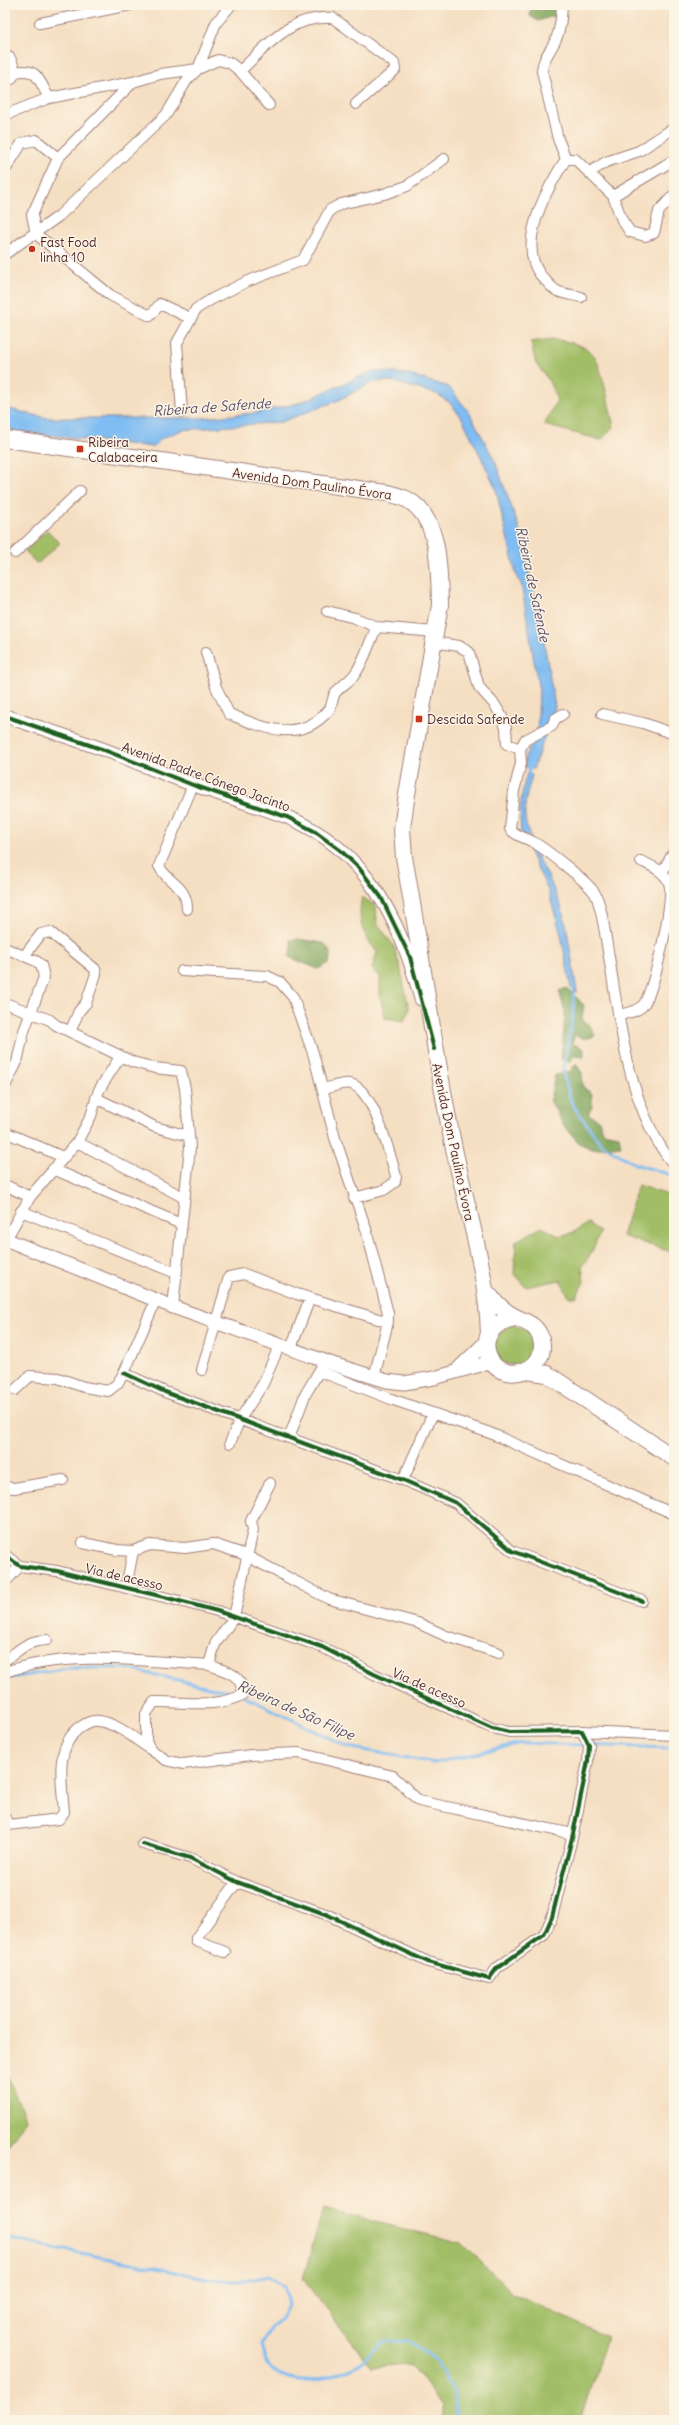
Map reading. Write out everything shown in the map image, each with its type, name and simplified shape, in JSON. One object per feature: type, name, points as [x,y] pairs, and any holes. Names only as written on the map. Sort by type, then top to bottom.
[{"type":"main road","name":"Avenida Dom Paulino Évora","points":[[5,439],[201,468],[357,488],[408,500],[421,511],[432,532],[439,579],[440,605],[413,750],[402,829],[404,857],[434,1049],[460,1180],[487,1293],[488,1338]]},
{"type":"main road","points":[[487,1293],[506,1312],[533,1325],[538,1332],[542,1350],[539,1358],[527,1371]]},
{"type":"main road","points":[[516,1318],[499,1322],[488,1338],[487,1354],[491,1362],[497,1368],[508,1373],[520,1373],[527,1371],[548,1374],[674,1458]]},
{"type":"main road","points":[[539,1358],[548,1374]]},
{"type":"street","points":[[40,23],[130,5]]},
{"type":"street","points":[[5,254],[36,234],[74,202],[166,115],[187,80],[198,69],[211,34],[231,5]]},
{"type":"street","points":[[562,5],[561,26],[555,42],[542,62],[542,71],[558,139],[566,159]]},
{"type":"street","points":[[240,71],[284,31],[299,21],[320,17],[332,18],[394,63],[395,70],[356,104]]},
{"type":"street","points":[[5,55],[10,58],[16,72]]},
{"type":"street","points":[[5,115],[49,98],[133,82],[160,74],[198,69],[218,60],[230,63],[240,71],[269,105]]},
{"type":"street","points":[[5,82],[16,72],[28,70],[35,73],[49,98]]},
{"type":"street","points":[[133,82],[58,158],[32,215],[36,234],[110,295],[150,316],[160,304],[190,318]]},
{"type":"street","points":[[590,172],[606,162],[639,151],[674,128]]},
{"type":"street","points":[[5,170],[22,143],[36,140],[58,158]]},
{"type":"street","points":[[182,412],[177,343],[196,309],[212,299],[303,260],[330,210],[341,204],[384,194],[407,186],[444,159]]},
{"type":"street","points":[[566,159],[575,159],[613,196],[622,220],[630,232],[645,236],[654,233],[659,211],[674,196]]},
{"type":"street","points":[[566,159],[540,207],[534,229],[531,254],[534,269],[556,291],[581,298]]},
{"type":"street","points":[[613,196],[674,160]]},
{"type":"street","points":[[15,553],[80,491]]},
{"type":"street","points":[[327,611],[355,618],[377,627],[434,637],[459,646],[469,652],[479,687],[495,705],[502,717],[506,728],[507,744],[523,745],[552,726],[555,719],[563,714]]},
{"type":"street","points":[[206,652],[216,687],[229,714],[261,727],[284,731],[302,729],[318,721],[330,708],[334,694],[355,675],[377,627]]},
{"type":"street","points":[[602,714],[644,723],[674,734]]},
{"type":"street","name":"Avenida Padre Cónego Jacinto","points":[[5,716],[104,750],[192,784],[287,817],[314,831],[360,868],[381,897],[410,957],[434,1049]]},
{"type":"street","points":[[523,745],[521,763],[510,814],[510,829],[517,835],[531,840],[543,847],[595,892],[603,921],[619,1015],[637,1096],[652,1135],[674,1165]]},
{"type":"street","points":[[187,909],[187,899],[184,893],[158,866],[192,784]]},
{"type":"street","points":[[662,873],[674,851]]},
{"type":"street","points":[[619,1015],[639,1009],[647,998],[665,935],[670,899],[670,885],[662,873],[641,860]]},
{"type":"street","points":[[24,955],[41,934],[50,932],[95,969],[96,974],[86,1003],[79,1011],[70,1032]]},
{"type":"street","points":[[5,948],[24,955],[41,965],[44,976],[32,1013],[24,1031],[17,1062],[7,1074],[5,1086]]},
{"type":"street","points":[[182,971],[267,976],[280,982],[293,997],[324,1089],[335,1138],[354,1198],[366,1229],[388,1322],[374,1377]]},
{"type":"street","points":[[5,1003],[50,1020],[70,1032],[120,1057],[155,1068],[181,1071],[185,1088],[189,1136],[189,1166],[183,1197],[173,1307]]},
{"type":"street","points":[[120,1057],[96,1098],[91,1116],[77,1142],[30,1197],[5,1240],[173,1307],[216,1320],[286,1346],[322,1366],[433,1414],[490,1433],[674,1514]]},
{"type":"street","points":[[324,1089],[347,1084],[359,1088],[375,1110],[396,1176],[395,1182],[391,1186],[354,1198]]},
{"type":"street","points":[[96,1098],[155,1127],[189,1136]]},
{"type":"street","points":[[5,1132],[63,1157]]},
{"type":"street","points":[[77,1142],[183,1197]]},
{"type":"street","points":[[53,1169],[181,1224]]},
{"type":"street","points":[[5,1185],[30,1197]]},
{"type":"street","points":[[22,1211],[176,1273]]},
{"type":"street","points":[[202,1370],[229,1277],[236,1274],[244,1274],[310,1298],[388,1322]]},
{"type":"street","points":[[230,1443],[240,1419],[286,1346],[310,1298]]},
{"type":"street","points":[[15,1390],[30,1376],[58,1378],[84,1388],[108,1391],[117,1384],[124,1373],[156,1300]]},
{"type":"street","points":[[458,1370],[488,1338]]},
{"type":"street","points":[[322,1366],[404,1383],[434,1378],[458,1370],[491,1362]]},
{"type":"street","points":[[290,1438],[305,1396],[322,1366]]},
{"type":"street","points":[[124,1373],[144,1383],[403,1480],[456,1503],[512,1551],[642,1601]]},
{"type":"street","points":[[403,1480],[433,1414]]},
{"type":"street","points":[[5,1486],[14,1488],[63,1480]]},
{"type":"street","points":[[209,1665],[215,1644],[234,1617],[254,1530],[251,1521],[270,1483]]},
{"type":"street","points":[[83,1543],[117,1550],[133,1551],[150,1545],[185,1548],[213,1544],[248,1557],[329,1598],[418,1623],[446,1636],[498,1654]]},
{"type":"street","points":[[126,1588],[133,1551]]},
{"type":"street","name":"Via de acesso","points":[[5,1555],[20,1566],[57,1571],[126,1588],[234,1617],[322,1647],[374,1674],[492,1728],[509,1732],[582,1731],[674,1735]]},
{"type":"street","points":[[5,1582],[20,1566]]},
{"type":"street","points":[[5,1660],[22,1646],[33,1640],[47,1640]]},
{"type":"street","points":[[5,1672],[24,1665],[81,1658],[209,1665],[236,1675],[243,1687],[242,1695],[230,1701],[209,1703],[154,1702],[146,1714],[146,1740],[150,1749]]},
{"type":"street","points":[[5,1818],[8,1825],[59,1819],[64,1812],[62,1757],[69,1740],[88,1722],[99,1721],[119,1729],[166,1760],[184,1764],[250,1755],[299,1753],[393,1776],[419,1801],[573,1834]]},
{"type":"street","points":[[143,1844],[190,1858],[237,1882],[328,1915],[428,1962],[489,1979],[497,1968],[544,1935],[552,1917],[573,1834],[588,1761],[589,1745],[582,1731]]},
{"type":"street","points":[[225,1952],[196,1940],[196,1938],[237,1882]]},
{"type":"green space","points":[[531,5],[564,5],[557,15],[538,21],[530,16]]},
{"type":"green space","points":[[552,339],[585,348],[593,354],[600,368],[614,427],[601,440],[544,425],[557,400],[548,379],[536,364],[531,342]]},
{"type":"green space","points":[[47,530],[60,543],[37,564],[25,551]]},
{"type":"green space","points":[[362,897],[376,906],[377,923],[393,945],[400,966],[409,1010],[404,1021],[385,1018],[380,996],[380,976],[372,969],[377,952],[364,933],[362,926],[360,912]]},
{"type":"green space","points":[[298,939],[324,943],[331,954],[329,963],[318,969],[289,957],[292,947],[290,940]]},
{"type":"green space","points":[[567,988],[584,1005],[582,1020],[589,1024],[595,1036],[585,1039],[575,1035],[572,1043],[584,1049],[584,1057],[574,1056],[569,1062],[561,1059],[565,1012],[559,991]]},
{"type":"green space","points":[[576,1064],[582,1073],[583,1087],[592,1094],[592,1106],[588,1114],[599,1120],[603,1132],[619,1135],[621,1146],[592,1149],[579,1143],[564,1126],[550,1100],[555,1075],[569,1072]]},
{"type":"green space","points":[[638,1185],[674,1197],[674,1253],[622,1236]]},
{"type":"green space","points":[[588,1223],[600,1232],[591,1254],[582,1266],[584,1282],[576,1297],[569,1297],[560,1280],[526,1287],[514,1273],[516,1241],[542,1227],[559,1236],[574,1232]]},
{"type":"green space","points":[[510,1324],[528,1330],[534,1343],[531,1358],[519,1366],[498,1362],[491,1342]]},
{"type":"green space","points":[[5,2070],[26,2120],[5,2150]]},
{"type":"green space","points":[[323,2209],[462,2243],[512,2293],[607,2337],[580,2420],[442,2420],[442,2406],[410,2364],[371,2367],[303,2279]]},
{"type":"water","points":[[373,371],[406,374],[449,387],[469,412],[495,461],[519,528],[540,619],[555,707],[533,769],[524,766],[526,754],[537,738],[539,691],[521,583],[517,578],[495,486],[462,418],[450,403],[437,394],[390,381],[373,382],[339,400],[281,422],[182,430],[162,438],[153,447],[5,430],[5,408],[47,418],[202,418],[255,413],[299,403]]},
{"type":"water","points":[[527,773],[532,775],[525,806],[526,822],[531,838],[521,833],[520,825],[523,788]]},
{"type":"water","points":[[524,840],[531,841],[534,852],[548,876],[560,904],[566,924],[577,992],[571,988],[561,935],[548,890]]},
{"type":"waterway","name":"Ribeira de Safende","points":[[528,777],[530,765]]},
{"type":"waterway","name":"Ribeira de Safende","points":[[573,985],[574,1009],[563,1072],[571,1102],[600,1143],[635,1164],[674,1176]]},
{"type":"waterway","name":"Ribeira de São Filipe","points":[[5,1679],[68,1668],[124,1668],[236,1693]]},
{"type":"waterway","name":"Ribeira de São Filipe","points":[[244,1696],[348,1747],[435,1763],[521,1743],[674,1748]]},
{"type":"waterway","points":[[5,2238],[206,2278],[240,2282],[268,2276],[285,2287],[288,2306],[280,2320],[271,2327],[261,2345],[267,2363],[276,2372],[299,2380],[326,2378],[339,2374],[361,2362],[381,2342],[407,2341],[437,2361],[454,2394],[456,2420]]},
{"type":"cycle path","points":[[5,716],[104,750],[193,785],[287,817],[314,831],[340,850],[359,868],[381,897],[410,957],[434,1049]]},
{"type":"cycle path","points":[[124,1373],[165,1392],[403,1480],[456,1503],[512,1551],[642,1601]]},
{"type":"cycle path","points":[[5,1555],[20,1566],[57,1571],[217,1611],[322,1647],[374,1674],[492,1728],[509,1732],[582,1731],[589,1745],[588,1761],[573,1834],[552,1917],[544,1935],[497,1968],[489,1979],[428,1962],[328,1915],[237,1882],[190,1858],[143,1844]]},
{"type":"place","name":"Fast Food linha 10","points":[[32,249]]},
{"type":"place","name":"Ribeira Calabaceira","points":[[80,449]]},
{"type":"place","name":"Descida Safende","points":[[419,719]]}]
